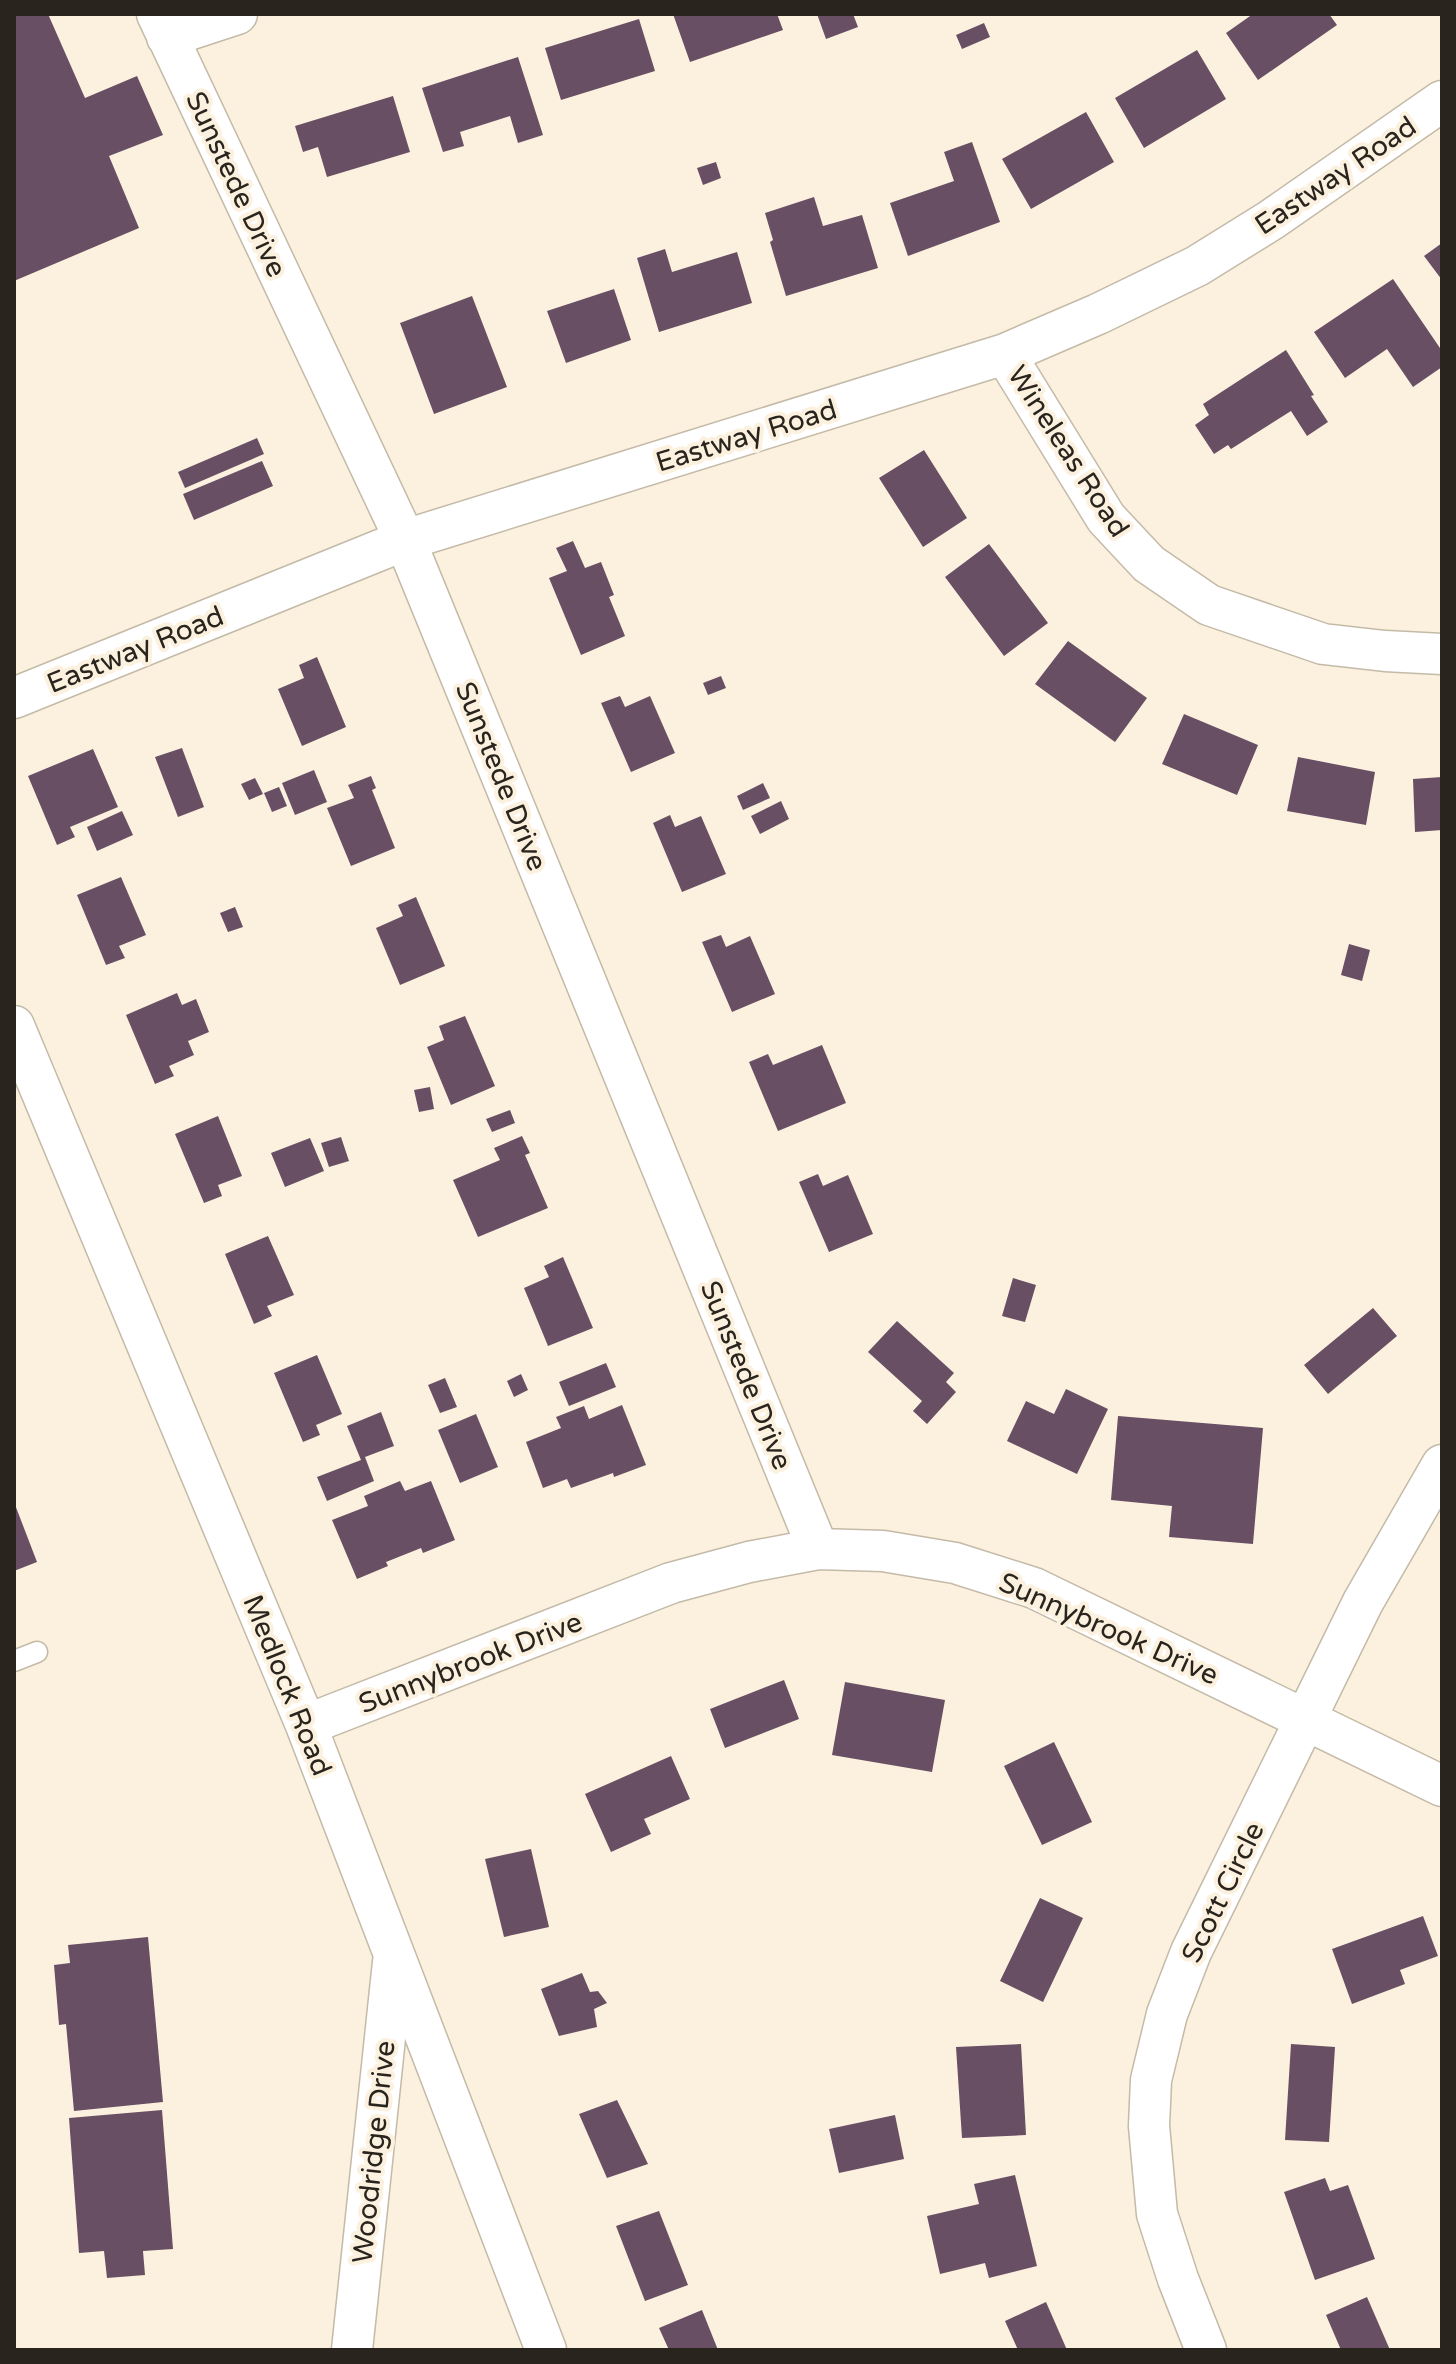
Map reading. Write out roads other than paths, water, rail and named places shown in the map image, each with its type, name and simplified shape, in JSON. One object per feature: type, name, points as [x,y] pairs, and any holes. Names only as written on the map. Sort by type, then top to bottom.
[{"type":"street","points":[[162,25],[237,14]]},
{"type":"street","name":"Sunstede Drive","points":[[162,25],[405,540],[818,1549]]},
{"type":"street","name":"Eastway Road","points":[[14,698],[405,540],[1005,354],[1197,266],[1271,220],[1442,101]]},
{"type":"street","name":"Wineleas Road","points":[[1005,354],[1106,518],[1149,564],[1209,605],[1323,644],[1442,654]]},
{"type":"street","name":"Medlock Road","points":[[14,1026],[306,1725],[546,2350]]},
{"type":"street","name":"Scott Circle","points":[[1206,2350],[1157,2214],[1149,2126],[1151,2080],[1167,2014],[1191,1952],[1363,1602],[1442,1465]]},
{"type":"street","name":"Sunnybrook Drive","points":[[306,1725],[671,1583],[749,1562],[818,1549],[883,1551],[955,1563],[1034,1588],[1442,1786]]},
{"type":"street","name":"Woodridge Drive","points":[[352,2350],[394,1954]]},
{"type":"lane","points":[[14,1661],[37,1652]]}]
